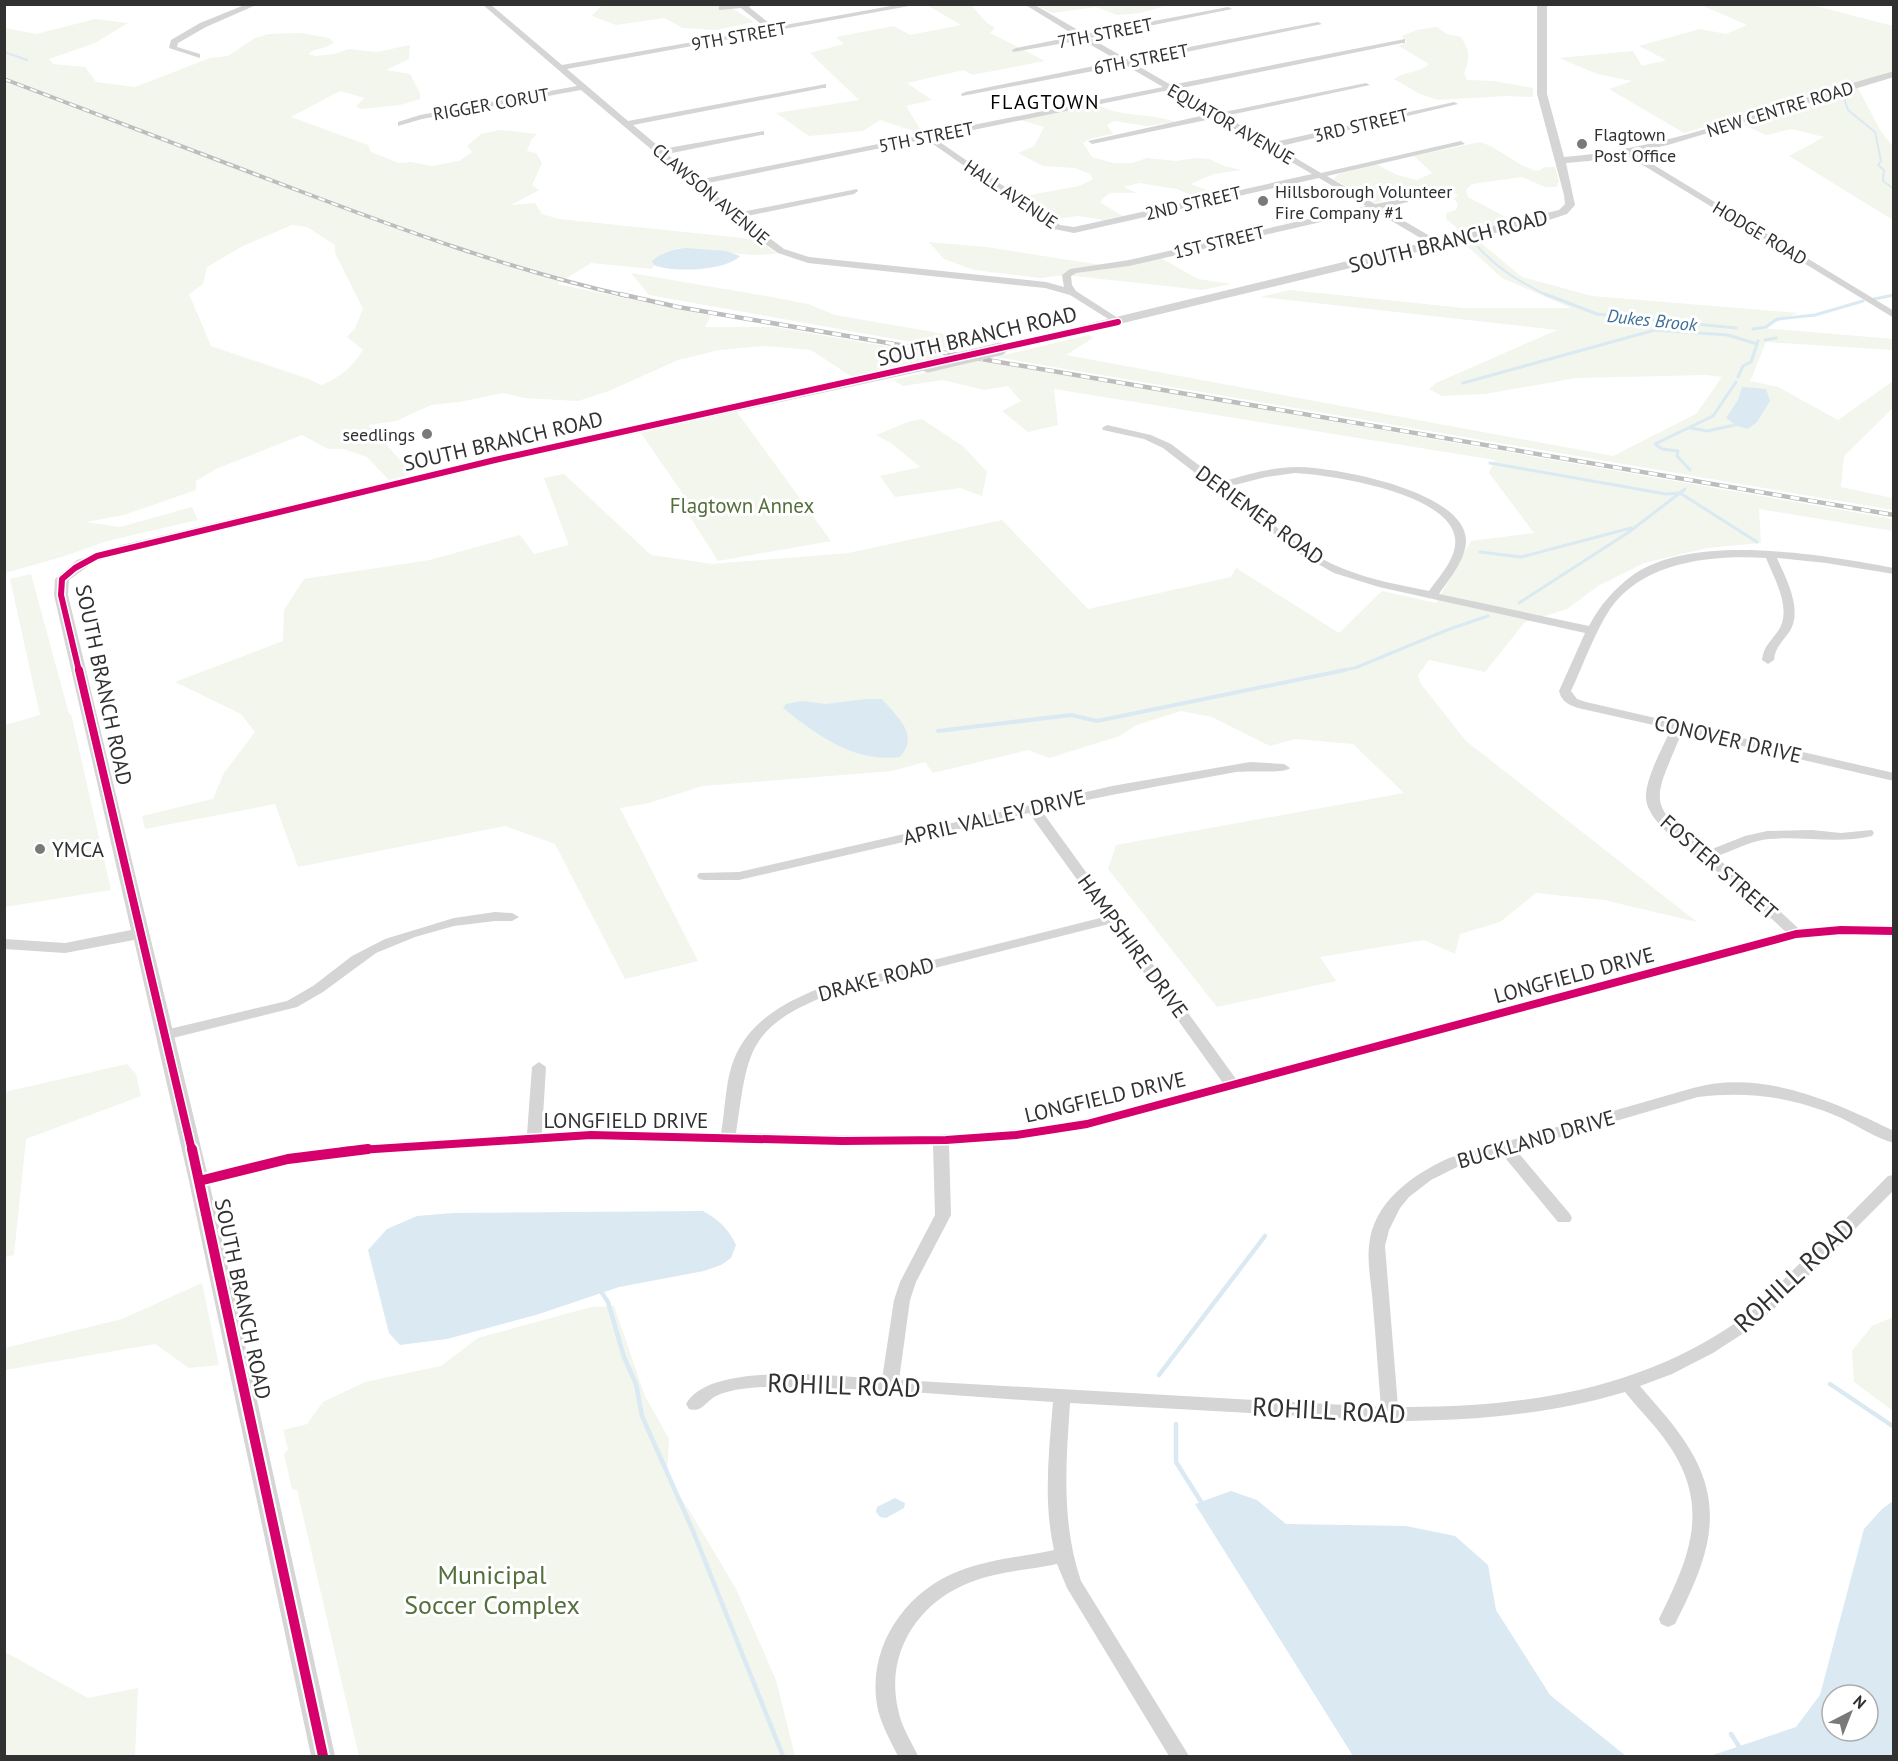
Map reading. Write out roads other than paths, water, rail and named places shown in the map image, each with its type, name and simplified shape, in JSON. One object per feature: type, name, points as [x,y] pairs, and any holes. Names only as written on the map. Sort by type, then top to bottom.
[{"type":"street","points":[[197,56],[177,51],[173,48],[174,42],[201,26],[255,4]]},
{"type":"street","name":"CLAWSON AVENUE","points":[[485,4],[735,216],[772,245],[791,255],[808,260],[1030,282],[1073,293],[1118,322]]},
{"type":"street","points":[[722,8],[754,4]]},
{"type":"street","name":"9TH STREET","points":[[560,68],[917,4]]},
{"type":"street","name":"EQUATOR AVENUE","points":[[1026,4],[1437,243]]},
{"type":"street","name":"SOUTH BRANCH ROAD","points":[[323,1756],[199,1181],[61,596],[62,579],[74,567],[95,557],[122,549],[485,463],[1000,350],[1545,218],[1566,210],[1570,203],[1542,94],[1542,4]]},
{"type":"street","points":[[743,6],[773,30]]},
{"type":"street","name":"7TH STREET","points":[[1016,50],[1228,9]]},
{"type":"street","name":"6TH STREET","points":[[965,94],[1318,24]]},
{"type":"street","name":"5TH STREET","points":[[697,183],[1402,41]]},
{"type":"street","name":"NEW CENTRE ROAD","points":[[1560,160],[1626,152],[1684,138],[1893,74]]},
{"type":"street","points":[[1092,141],[1366,85]]},
{"type":"street","points":[[628,123],[823,86]]},
{"type":"street","name":"RIGGER CORUT","points":[[401,124],[420,117],[583,87]]},
{"type":"street","name":"3RD STREET","points":[[1268,146],[1454,104]]},
{"type":"street","points":[[662,152],[761,133]]},
{"type":"street","name":"HALL AVENUE","points":[[928,137],[1057,227],[1065,230]]},
{"type":"street","name":"2ND STREET","points":[[1065,230],[1074,230],[1461,144]]},
{"type":"street","name":"HODGE ROAD","points":[[1626,152],[1893,315]]},
{"type":"street","points":[[735,216],[855,191]]},
{"type":"street","name":"1ST STREET","points":[[1030,282],[1052,280],[1081,269],[1129,263],[1405,200]]},
{"type":"street","points":[[1067,274],[1067,285],[1073,293]]},
{"type":"street","name":"DERIEMER ROAD","points":[[1107,428],[1158,441],[1320,562],[1357,578],[1594,631]]},
{"type":"street","points":[[1219,486],[1275,472],[1316,471],[1393,488],[1426,499],[1447,513],[1454,521],[1461,539],[1457,554],[1432,595]]},
{"type":"street","points":[[1768,660],[1768,649],[1784,631],[1789,614],[1770,554]]},
{"type":"street","points":[[1594,631],[1613,598],[1627,586],[1645,574],[1678,562],[1703,557],[1770,554],[1815,557],[1893,571]]},
{"type":"street","name":"CONOVER DRIVE","points":[[1594,631],[1565,691],[1566,696],[1573,702],[1893,777]]},
{"type":"street","name":"FOSTER STREET","points":[[1678,727],[1653,788],[1652,799],[1661,820],[1672,831],[1741,883],[1796,934]]},
{"type":"street","name":"APRIL VALLEY DRIVE","points":[[704,876],[739,876],[1112,790],[1250,766],[1284,768]]},
{"type":"street","name":"HAMPSHIRE DRIVE","points":[[1033,809],[1232,1084]]},
{"type":"street","points":[[1707,856],[1750,839],[1767,835],[1812,834],[1841,837],[1867,833]]},
{"type":"street","points":[[165,1035],[292,1004],[310,996],[356,959],[380,944],[401,936],[486,916],[512,917]]},
{"type":"street","name":"DRAKE ROAD","points":[[728,1138],[738,1067],[755,1034],[786,1008],[823,992],[1114,919]]},
{"type":"street","name":"LONGFIELD DRIVE","points":[[199,1181],[314,1154],[534,1137],[591,1135],[941,1142],[1011,1137],[1078,1126],[1796,934],[1841,930],[1893,931]]},
{"type":"street","points":[[4,944],[65,948],[140,933]]},
{"type":"street","points":[[534,1137],[539,1067]]},
{"type":"street","name":"BUCKLAND DRIVE","points":[[1390,1414],[1377,1246],[1381,1226],[1400,1196],[1415,1183],[1454,1162],[1698,1092],[1742,1088],[1778,1091],[1814,1100],[1840,1110],[1893,1138]]},
{"type":"street","points":[[890,1386],[902,1300],[908,1282],[943,1215],[941,1142]]},
{"type":"street","points":[[1505,1147],[1564,1218]]},
{"type":"street","name":"ROHILL ROAD","points":[[695,1404],[709,1392],[757,1381],[890,1386],[1390,1414],[1468,1414],[1557,1403],[1629,1385],[1700,1353],[1747,1323],[1767,1307],[1893,1180]]},
{"type":"street","points":[[1629,1385],[1681,1448],[1700,1492],[1704,1515],[1699,1553],[1668,1619]]},
{"type":"street","points":[[1062,1396],[1056,1500],[1056,1523],[1062,1556],[1073,1583],[1179,1756]]},
{"type":"street","points":[[908,1756],[888,1711],[884,1690],[885,1670],[890,1649],[899,1630],[912,1612],[934,1593],[955,1580],[1062,1556]]},
{"type":"waterway","points":[[4,52],[27,60]]},
{"type":"waterway","points":[[1843,95],[1848,110],[1875,132],[1881,161],[1878,165],[1884,170],[1883,181],[1894,189]]},
{"type":"waterway","name":"Dukes Brook","points":[[1478,247],[1510,275],[1548,296]]},
{"type":"waterway","name":"Dukes Brook","points":[[1545,294],[1597,314],[1736,328]]},
{"type":"waterway","name":"Dukes Brook","points":[[1874,299],[1894,295],[1891,296]]},
{"type":"waterway","name":"Dukes Brook","points":[[1753,329],[1766,327],[1777,319],[1815,315],[1863,301]]},
{"type":"waterway","points":[[1463,383],[1655,330],[1728,335],[1757,344]]},
{"type":"waterway","points":[[1765,340],[1776,338]]},
{"type":"waterway","points":[[1738,377],[1743,366],[1751,362],[1757,344]]},
{"type":"waterway","points":[[1690,470],[1677,456],[1678,451],[1662,449],[1655,444],[1713,416],[1736,382]]},
{"type":"waterway","points":[[1691,428],[1707,431],[1735,425]]},
{"type":"waterway","points":[[1490,463],[1666,494],[1680,493]]},
{"type":"waterway","points":[[1680,493],[1685,489]]},
{"type":"waterway","points":[[1519,603],[1629,532],[1680,493]]},
{"type":"waterway","points":[[1680,493],[1757,542]]},
{"type":"waterway","points":[[1480,552],[1521,557],[1631,528]]},
{"type":"waterway","points":[[1338,671],[1355,668],[1447,630],[1488,616]]},
{"type":"waterway","points":[[938,731],[1071,715],[1097,721],[1345,670]]},
{"type":"waterway","points":[[1159,1375],[1265,1236]]},
{"type":"waterway","points":[[600,1290],[608,1302],[624,1357],[636,1384],[642,1416],[693,1531],[783,1756]]},
{"type":"waterway","points":[[1830,1384],[1894,1427]]},
{"type":"waterway","points":[[1176,1424],[1176,1462],[1203,1505]]},
{"type":"waterway","points":[[1731,1734],[1745,1756]]},
{"type":"railway","points":[[4,79],[414,233],[541,274],[627,296]]},
{"type":"railway","points":[[620,294],[678,307],[1894,515]]},
{"type":"place","name":"Flagtown Post Office","points":[[1582,144]]},
{"type":"place","name":"Hillsborough Volunteer Fire Company #1","points":[[1263,201]]},
{"type":"place","name":"seedlings","points":[[427,434]]},
{"type":"place","name":"YMCA","points":[[40,849]]},
{"type":"district","name":"FLAGTOWN","points":[[1045,102]]},
{"type":"park label","name":"Flagtown Annex","points":[[742,505]]},
{"type":"park label","name":"Municipal Soccer Complex","points":[[492,1588]]}]
